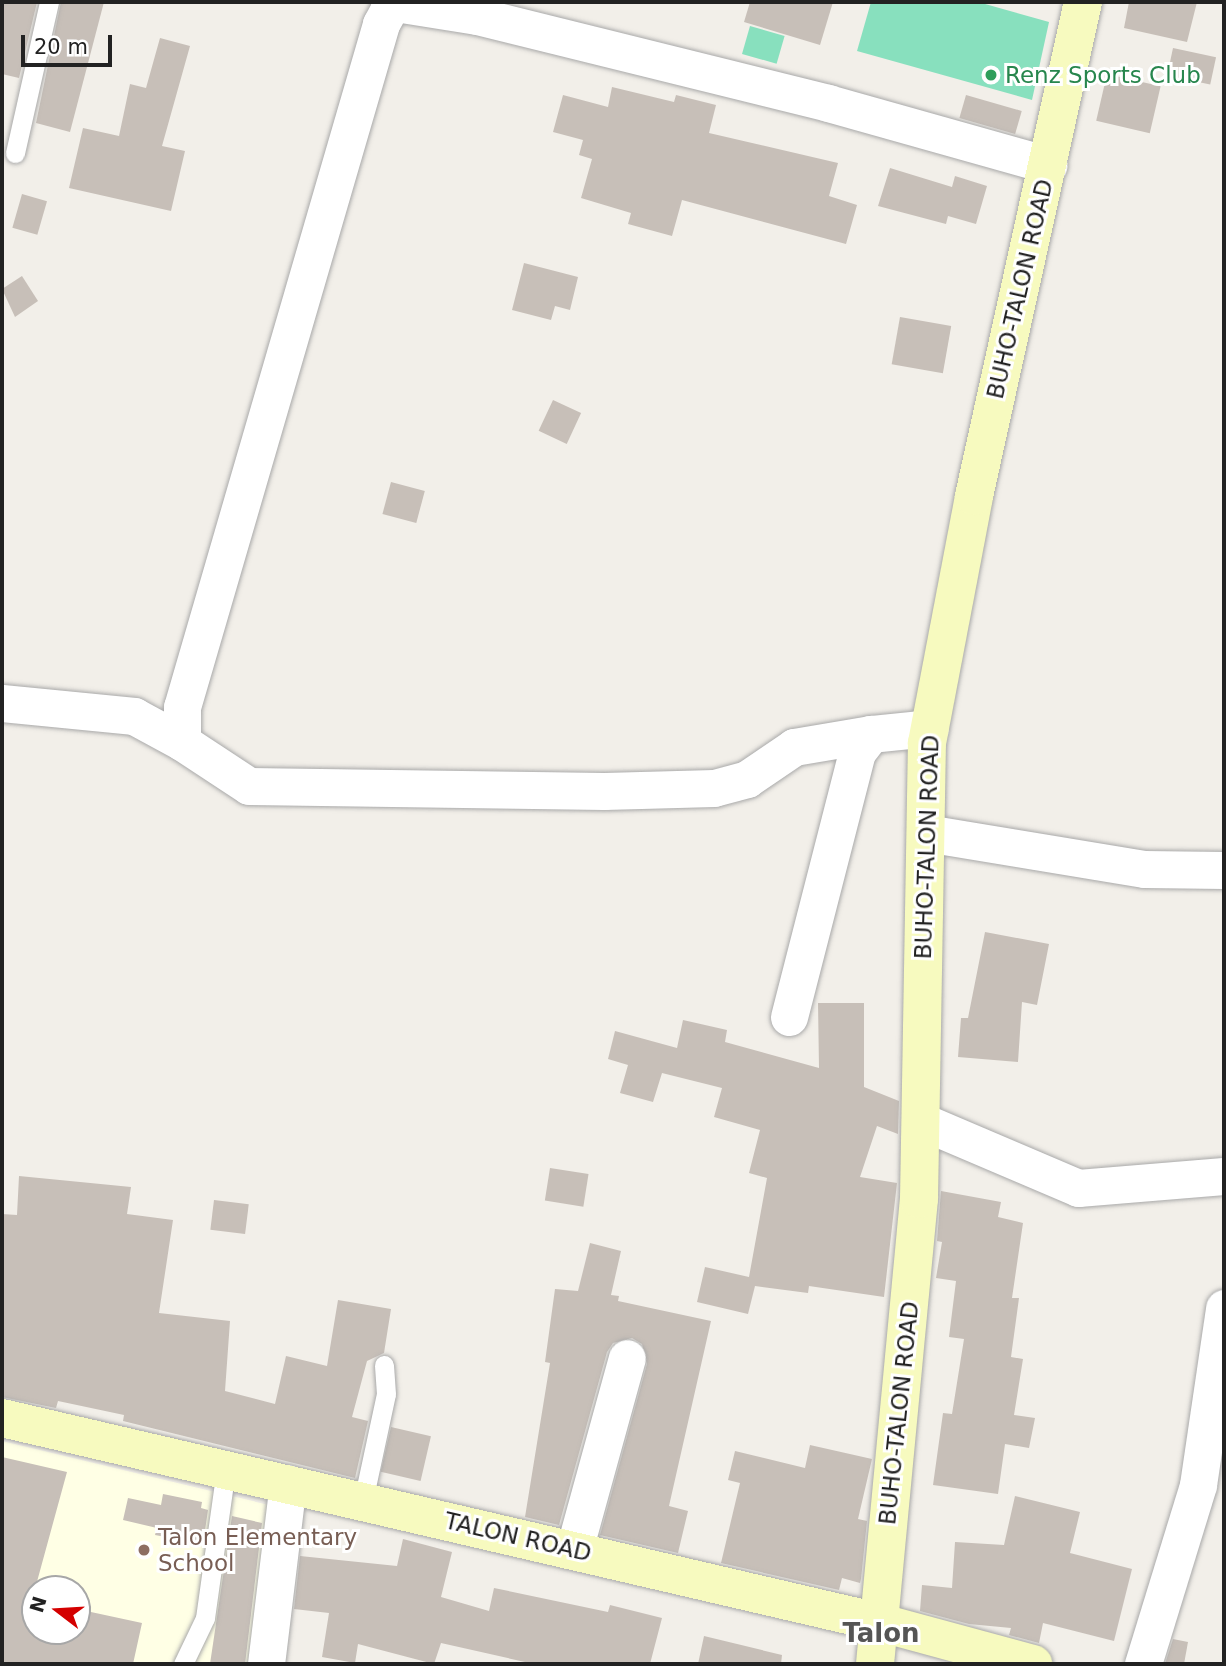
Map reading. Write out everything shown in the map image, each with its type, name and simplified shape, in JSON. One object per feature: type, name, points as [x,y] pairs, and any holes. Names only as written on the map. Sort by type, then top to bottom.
[{"type":"street","points":[[182,742],[186,694],[377,37],[391,2],[479,9],[1048,165]]},
{"type":"street","name":"BUHO-TALON ROAD","points":[[876,1664],[919,1199],[930,727],[952,599],[1083,2]]},
{"type":"street","points":[[2,703],[134,716],[182,742],[249,786],[604,791],[714,788],[747,779],[794,747],[930,727]]},
{"type":"street","points":[[789,1017],[857,752],[871,734]]},
{"type":"street","points":[[926,833],[1144,869],[1224,870]]},
{"type":"street","points":[[920,1121],[1078,1188],[1224,1176]]},
{"type":"street","points":[[1143,1664],[1216,1427],[1224,1308]]},
{"type":"street","points":[[574,1550],[626,1358]]},
{"type":"street","name":"TALON ROAD","points":[[2,1418],[878,1622],[1032,1664]]},
{"type":"street","points":[[266,1664],[288,1483]]},
{"type":"lane","points":[[15,153],[49,2]]},
{"type":"lane","points":[[363,1501],[386,1394],[384,1365]]},
{"type":"lane","points":[[183,1664],[205,1618],[226,1469]]},
{"type":"shaded area","name":"Talon Elementary School","points":[[2,1441],[290,1510],[271,1664],[2,1664]]},
{"type":"green space","name":"Renz Sports Club","points":[[871,2],[978,2],[1049,22],[1032,100],[857,51]]},
{"type":"green space","points":[[750,26],[785,36],[777,64],[742,54]]},
{"type":"building","points":[[2,2],[37,2],[19,78],[2,74]]},
{"type":"building","points":[[61,2],[104,2],[70,132],[36,123]]},
{"type":"building","points":[[750,2],[833,2],[820,45],[744,22]]},
{"type":"building","points":[[1129,2],[1197,2],[1187,42],[1124,28]]},
{"type":"building","points":[[160,38],[190,46],[162,146],[185,151],[171,211],[69,188],[83,128],[119,136],[130,84],[146,88]]},
{"type":"building","points":[[1173,48],[1216,57],[1210,85],[1167,75]]},
{"type":"building","points":[[1107,74],[1161,86],[1150,133],[1096,121]]},
{"type":"building","points":[[612,87],[674,102],[676,95],[716,105],[709,133],[838,163],[829,196],[857,205],[846,244],[682,200],[672,236],[628,224],[631,213],[581,198],[592,159],[579,155],[583,140],[553,132],[563,95],[608,107]]},
{"type":"building","points":[[966,95],[1022,111],[1015,134],[959,118]]},
{"type":"building","points":[[890,168],[952,187],[955,176],[987,186],[976,224],[948,216],[946,224],[878,206]]},
{"type":"building","points":[[22,194],[47,201],[37,235],[12,228]]},
{"type":"building","points":[[524,263],[578,277],[570,310],[555,306],[551,320],[512,310]]},
{"type":"building","points":[[22,276],[38,301],[15,317],[2,289]]},
{"type":"building","points":[[900,317],[951,326],[943,373],[892,364]]},
{"type":"building","points":[[553,400],[581,413],[567,444],[539,431]]},
{"type":"building","points":[[391,482],[425,491],[416,523],[382,514]]},
{"type":"building","points":[[985,932],[1049,944],[1037,1005],[1022,1002],[1018,1062],[958,1057],[961,1018],[968,1018]]},
{"type":"building","points":[[818,1003],[864,1003],[864,1087],[899,1101],[898,1134],[877,1126],[860,1177],[897,1183],[884,1297],[809,1286],[808,1293],[755,1286],[748,1314],[697,1302],[705,1267],[749,1277],[767,1178],[749,1173],[760,1130],[714,1117],[722,1088],[662,1073],[653,1102],[620,1093],[628,1065],[608,1059],[615,1031],[677,1048],[683,1020],[727,1030],[725,1042],[819,1068]]},
{"type":"building","points":[[550,1168],[589,1174],[583,1207],[545,1201]]},
{"type":"building","points":[[19,1176],[131,1187],[127,1214],[173,1220],[159,1313],[230,1321],[225,1391],[275,1404],[286,1356],[327,1366],[338,1300],[391,1309],[384,1353],[367,1361],[352,1417],[368,1421],[355,1478],[123,1421],[124,1415],[58,1401],[56,1408],[2,1397],[2,1214],[17,1215]]},
{"type":"building","points":[[941,1191],[1001,1202],[998,1217],[1023,1223],[1012,1298],[1019,1298],[1011,1357],[1023,1359],[1014,1415],[1035,1418],[1029,1448],[1005,1444],[998,1494],[933,1485],[943,1413],[952,1414],[964,1339],[949,1337],[956,1281],[936,1278],[942,1242],[937,1241]]},
{"type":"building","points":[[214,1200],[249,1204],[245,1234],[210,1230]]},
{"type":"building","points":[[590,1243],[621,1251],[611,1295],[619,1296],[618,1301],[711,1321],[669,1506],[688,1511],[678,1553],[600,1535],[647,1364],[642,1344],[632,1338],[613,1343],[607,1352],[559,1525],[525,1517],[550,1363],[545,1362],[555,1289],[578,1291]]},
{"type":"building","points":[[391,1427],[431,1436],[421,1481],[381,1472]]},
{"type":"building","points":[[810,1445],[872,1459],[858,1519],[867,1521],[860,1583],[842,1578],[839,1590],[721,1563],[740,1483],[728,1480],[735,1451],[805,1468]]},
{"type":"building","points":[[2,1457],[67,1472],[39,1575],[21,1575],[21,1645],[91,1645],[91,1612],[142,1623],[133,1664],[2,1664]]},
{"type":"building","points":[[163,1494],[202,1502],[201,1508],[208,1510],[203,1544],[155,1535],[157,1528],[123,1520],[128,1498],[161,1505]]},
{"type":"building","points":[[1015,1496],[1080,1512],[1070,1553],[1132,1569],[1114,1641],[1043,1623],[1039,1643],[1009,1635],[1011,1628],[969,1624],[920,1611],[922,1585],[952,1588],[955,1542],[1004,1545]]},
{"type":"building","points":[[232,1516],[262,1523],[245,1664],[210,1664]]},
{"type":"building","points":[[403,1539],[452,1552],[441,1597],[489,1611],[494,1588],[608,1612],[610,1605],[662,1618],[650,1664],[534,1664],[441,1643],[434,1664],[358,1644],[355,1663],[322,1657],[329,1613],[294,1609],[300,1556],[397,1566]]},
{"type":"building","points":[[704,1636],[782,1655],[781,1664],[698,1664]]},
{"type":"building","points":[[1173,1639],[1188,1642],[1184,1664],[1165,1664]]},
{"type":"place","name":"Renz Sports Club","points":[[991,75]]},
{"type":"place","name":"Talon Elementary School","points":[[144,1550]]},
{"type":"district","name":"Talon","points":[[881,1634]]}]
